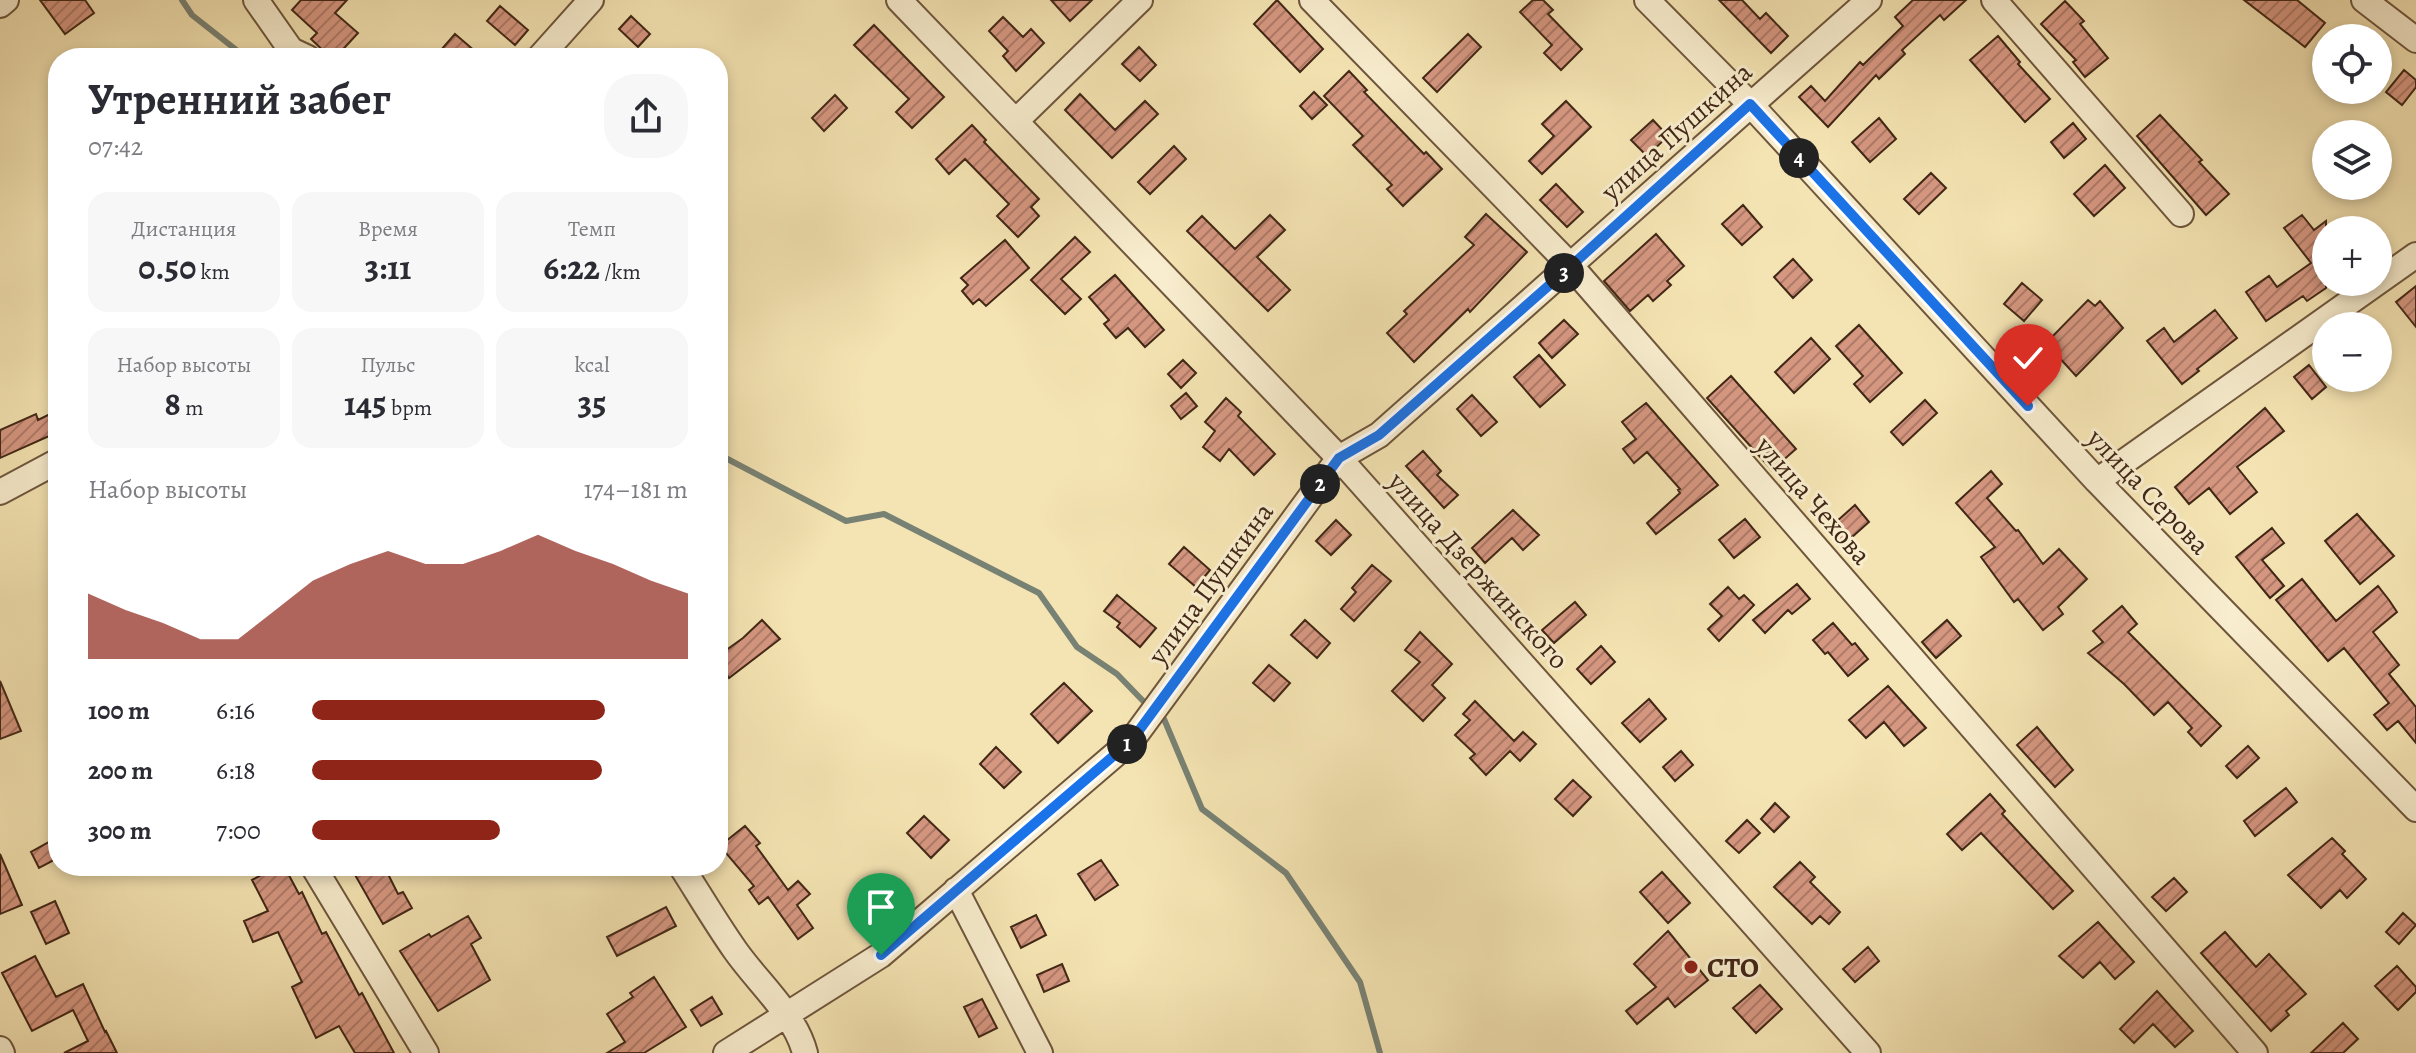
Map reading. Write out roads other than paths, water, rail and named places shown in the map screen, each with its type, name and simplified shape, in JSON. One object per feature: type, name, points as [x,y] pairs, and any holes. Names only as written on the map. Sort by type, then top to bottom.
[{"type":"street","points":[[0,5],[6,0]]},
{"type":"street","points":[[256,0],[290,48]]},
{"type":"street","points":[[548,48],[591,0]]},
{"type":"street","name":"улица Дзержинского","points":[[899,0],[1339,458],[1868,1053]]},
{"type":"street","points":[[1016,121],[1140,0]]},
{"type":"street","name":"улица Чехова","points":[[1312,0],[1571,266],[2255,1053]]},
{"type":"street","name":"улица Серова","points":[[1647,0],[1750,104],[2097,481],[2416,809]]},
{"type":"street","name":"улица Пушкина","points":[[726,1053],[881,955],[1132,740],[1339,458],[1379,435],[1869,0]]},
{"type":"street","points":[[1994,0],[2181,214]]},
{"type":"street","points":[[2364,0],[2416,40]]},
{"type":"street","points":[[2097,481],[2416,255]]},
{"type":"street","points":[[0,492],[48,466]]},
{"type":"street","points":[[319,876],[426,1053]]},
{"type":"street","points":[[687,876],[735,950],[802,1039],[805,1053]]},
{"type":"street","points":[[956,890],[1040,1053]]},
{"type":"waterway","points":[[182,0],[192,15],[234,48]]},
{"type":"waterway","points":[[728,459],[846,521],[884,514],[1039,593],[1077,647],[1117,674],[1146,704]]},
{"type":"waterway","points":[[1164,719],[1202,809],[1286,873],[1360,982],[1380,1053]]},
{"type":"place","name":"СТО","points":[[1691,967]]}]
